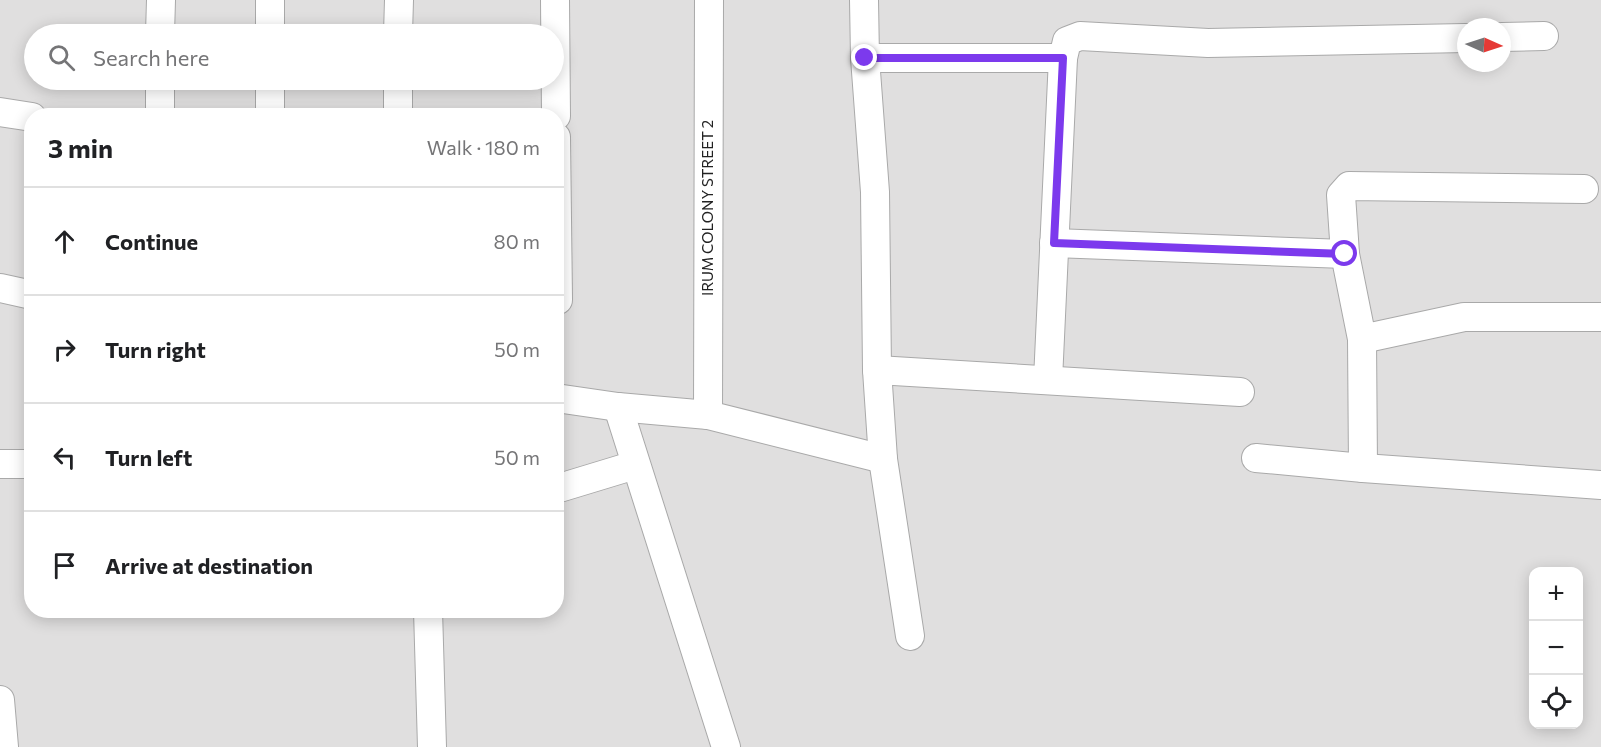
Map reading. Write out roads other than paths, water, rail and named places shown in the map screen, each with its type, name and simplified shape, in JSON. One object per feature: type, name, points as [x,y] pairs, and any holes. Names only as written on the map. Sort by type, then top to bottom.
[{"type":"street","points":[[160,24],[161,0]]},
{"type":"street","points":[[270,0],[270,24]]},
{"type":"street","points":[[398,24],[399,0]]},
{"type":"street","points":[[555,0],[555,24]]},
{"type":"street","name":"IRUM COLONY STREET 2","points":[[708,415],[709,0]]},
{"type":"street","points":[[864,0],[865,58],[875,192],[877,370],[883,459],[910,636]]},
{"type":"street","points":[[1048,380],[1063,58],[1067,41],[1080,36],[1208,43],[1457,38]]},
{"type":"street","points":[[1511,37],[1544,36]]},
{"type":"street","points":[[865,58],[1063,58]]},
{"type":"street","points":[[160,90],[160,108]]},
{"type":"street","points":[[270,90],[270,108]]},
{"type":"street","points":[[398,90],[398,108]]},
{"type":"street","points":[[556,90],[556,108]]},
{"type":"street","points":[[0,112],[24,116]]},
{"type":"street","points":[[1364,468],[1362,339],[1345,254],[1341,195],[1349,186],[1584,189]]},
{"type":"street","points":[[1054,243],[1345,254]]},
{"type":"street","points":[[0,288],[24,293]]},
{"type":"street","points":[[1362,339],[1464,317],[1601,317]]},
{"type":"street","points":[[877,370],[1240,392]]},
{"type":"street","points":[[564,399],[618,407],[708,415],[883,459]]},
{"type":"street","points":[[618,407],[726,747]]},
{"type":"street","points":[[1256,458],[1601,485]]},
{"type":"street","points":[[0,464],[24,464]]},
{"type":"street","points":[[564,487],[635,465]]},
{"type":"street","points":[[428,618],[432,747]]},
{"type":"street","points":[[0,700],[4,747]]}]
